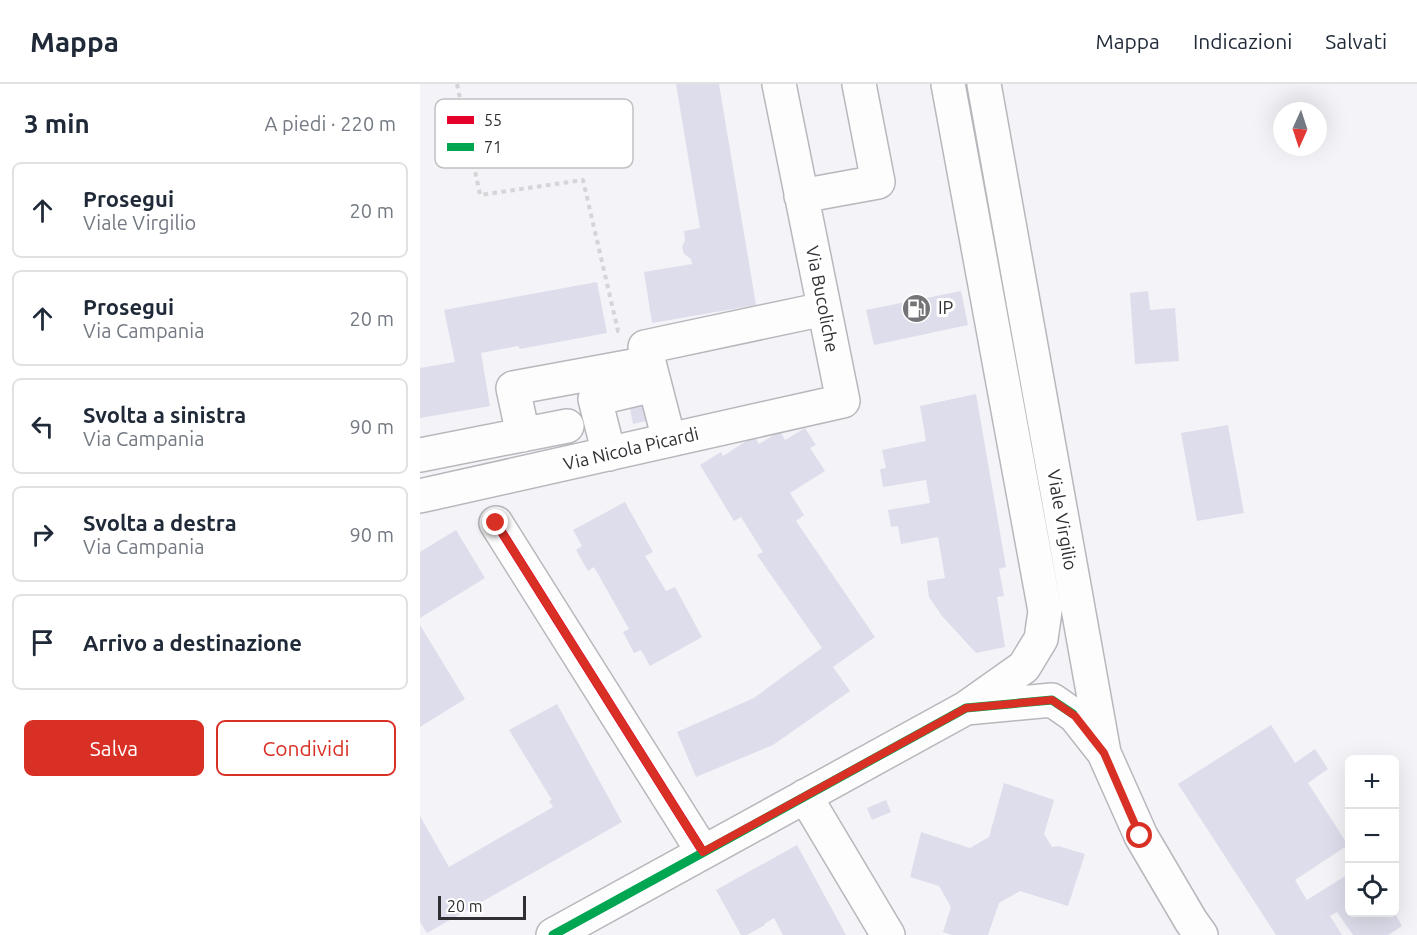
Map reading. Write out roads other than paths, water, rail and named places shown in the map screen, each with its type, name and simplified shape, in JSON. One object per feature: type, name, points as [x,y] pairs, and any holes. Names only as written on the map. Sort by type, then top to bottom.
[{"type":"main road","name":"Via Bucoliche","points":[[778,84],[843,401]]},
{"type":"main road","points":[[801,196],[878,182],[859,84]]},
{"type":"main road","name":"Viale Virgilio","points":[[552,935],[966,708],[1024,667],[1041,639],[1045,611],[948,84]]},
{"type":"main road","name":"Viale Virgilio","points":[[984,84],[1104,753],[1140,836],[1201,935]]},
{"type":"main road","points":[[523,435],[513,388],[649,365],[824,309]]},
{"type":"main road","points":[[649,365],[669,440]]},
{"type":"main road","points":[[609,454],[595,399],[649,365]]},
{"type":"main road","name":"Via Nicola Picardi","points":[[420,496],[843,401]]},
{"type":"main road","points":[[420,455],[567,426]]},
{"type":"main road","points":[[496,523],[703,852]]},
{"type":"main road","points":[[966,708],[1052,700],[1075,716],[1104,753]]},
{"type":"main road","points":[[805,796],[888,935]]},
{"type":"place","name":"IP","points":[[917,308]]}]
